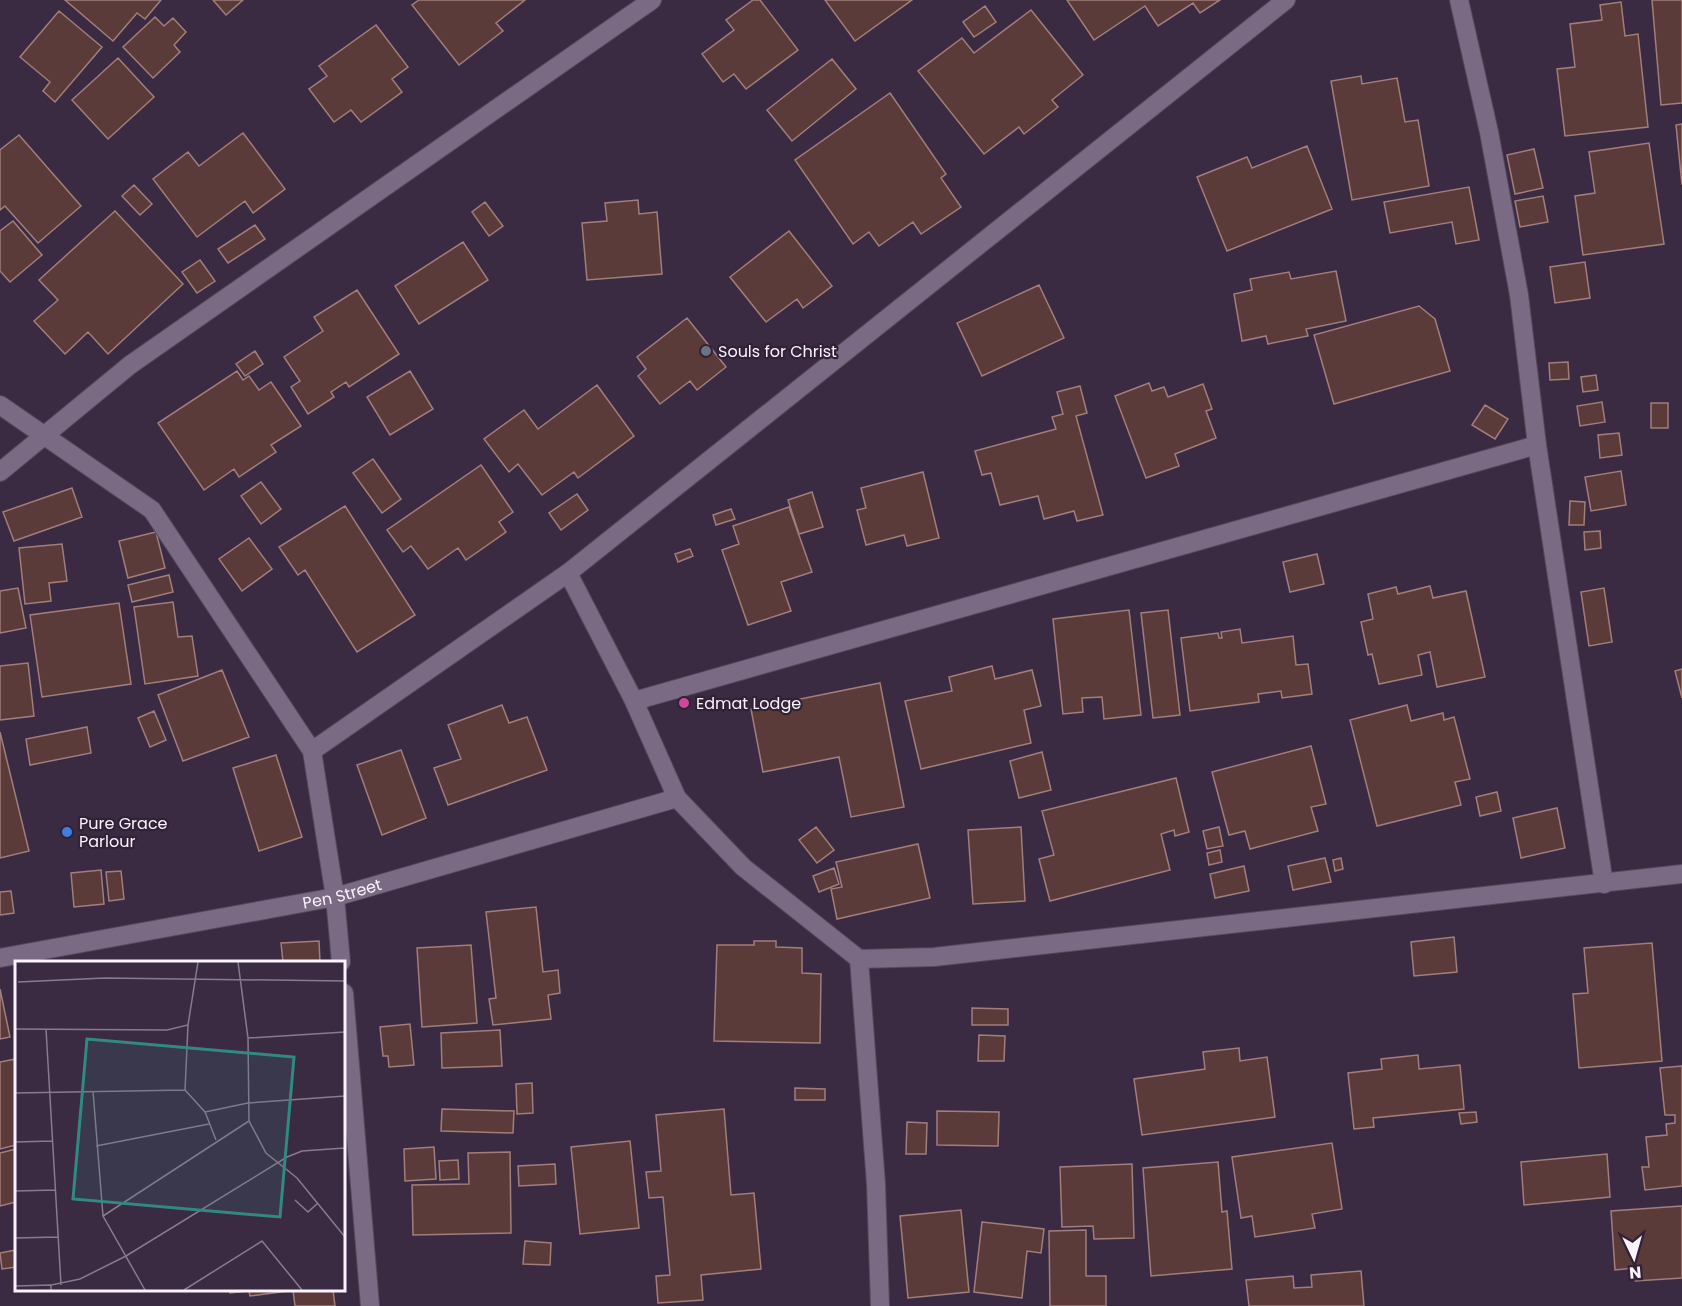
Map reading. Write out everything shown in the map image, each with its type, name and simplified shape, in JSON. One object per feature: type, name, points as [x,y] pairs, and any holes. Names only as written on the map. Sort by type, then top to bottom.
[{"type":"street","points":[[0,472],[129,365],[652,0]]},
{"type":"street","points":[[312,751],[568,573],[1286,0]]},
{"type":"street","points":[[1459,0],[1489,132],[1519,295],[1537,445],[1604,884]]},
{"type":"street","points":[[0,405],[152,510],[312,751],[335,897],[341,961]]},
{"type":"street","points":[[634,701],[1537,445]]},
{"type":"street","points":[[568,573],[634,701],[677,798],[742,867],[859,959],[934,957],[1682,874]]},
{"type":"street","name":"Pen Street","points":[[0,958],[335,897],[677,798]]},
{"type":"street","points":[[859,959],[876,1184],[880,1306]]},
{"type":"street","points":[[345,1005],[370,1306]]},
{"type":"building","points":[[65,0],[161,0],[145,19],[137,13],[113,41]]},
{"type":"building","points":[[213,0],[243,0],[226,15]]},
{"type":"building","points":[[419,0],[525,0],[496,23],[503,31],[459,65],[412,5]]},
{"type":"building","points":[[753,0],[760,0],[798,50],[746,89],[734,74],[723,82],[702,54],[734,30],[726,20]]},
{"type":"building","points":[[825,0],[912,0],[855,41]]},
{"type":"building","points":[[1067,0],[1220,0],[1200,13],[1193,3],[1158,26],[1145,6],[1094,40]]},
{"type":"building","points":[[1652,0],[1682,0],[1682,103],[1661,105]]},
{"type":"building","points":[[1621,2],[1625,36],[1638,34],[1648,127],[1565,136],[1557,69],[1575,67],[1570,24],[1602,20],[1600,5]]},
{"type":"building","points":[[985,6],[996,22],[974,37],[963,22]]},
{"type":"building","points":[[1031,10],[1083,75],[1052,100],[1058,107],[1024,134],[1019,127],[984,154],[918,71],[962,38],[974,53]]},
{"type":"building","points":[[59,11],[102,47],[55,102],[43,91],[50,82],[20,57]]},
{"type":"building","points":[[155,17],[164,26],[173,18],[186,32],[174,45],[180,52],[153,78],[123,47]]},
{"type":"building","points":[[376,25],[408,67],[392,79],[402,92],[361,122],[351,110],[334,122],[309,89],[327,76],[319,66]]},
{"type":"building","points":[[118,58],[154,97],[108,139],[72,100]]},
{"type":"building","points":[[832,59],[856,89],[792,141],[767,110]]},
{"type":"building","points":[[1361,76],[1362,84],[1397,78],[1405,122],[1418,120],[1429,186],[1352,200],[1331,81]]},
{"type":"building","points":[[890,93],[946,174],[941,178],[961,207],[921,234],[913,222],[879,246],[869,232],[853,244],[795,160]]},
{"type":"building","points":[[1682,124],[1682,185],[1676,125]]},
{"type":"building","points":[[243,133],[285,189],[253,213],[245,201],[197,237],[153,179],[188,152],[199,166]]},
{"type":"building","points":[[19,135],[81,206],[38,243],[5,206],[0,210],[0,150]]},
{"type":"building","points":[[1649,143],[1664,244],[1583,255],[1575,196],[1595,193],[1589,152]]},
{"type":"building","points":[[1307,146],[1332,209],[1227,251],[1197,177],[1247,157],[1252,168]]},
{"type":"building","points":[[1534,149],[1543,188],[1515,194],[1507,155]]},
{"type":"building","points":[[134,185],[152,204],[140,215],[122,196]]},
{"type":"building","points":[[1469,187],[1479,240],[1456,244],[1452,222],[1390,233],[1384,202]]},
{"type":"building","points":[[1543,196],[1548,222],[1520,227],[1515,201]]},
{"type":"building","points":[[638,200],[639,214],[657,212],[662,274],[587,280],[582,223],[607,221],[605,203]]},
{"type":"building","points":[[485,202],[503,226],[489,236],[472,212]]},
{"type":"building","points":[[115,211],[183,284],[108,354],[88,332],[65,354],[34,321],[58,300],[39,280]]},
{"type":"building","points":[[13,221],[42,255],[10,282],[0,271],[0,231]]},
{"type":"building","points":[[255,225],[265,239],[228,263],[218,249]]},
{"type":"building","points":[[789,231],[832,286],[803,308],[797,299],[766,322],[730,277]]},
{"type":"building","points":[[463,242],[488,280],[419,324],[395,286]]},
{"type":"building","points":[[200,260],[215,281],[197,293],[182,272]]},
{"type":"building","points":[[1585,262],[1590,298],[1555,303],[1550,267]]},
{"type":"building","points":[[1336,271],[1346,321],[1306,329],[1308,336],[1268,344],[1266,336],[1242,341],[1234,294],[1252,290],[1250,279],[1289,272],[1291,279]]},
{"type":"building","points":[[1039,285],[1064,338],[982,376],[957,323]]},
{"type":"building","points":[[357,290],[399,354],[349,387],[346,382],[331,392],[334,397],[308,414],[291,387],[300,381],[284,357],[323,331],[314,317]]},
{"type":"building","points":[[1419,306],[1435,319],[1450,371],[1334,404],[1314,335]]},
{"type":"building","points":[[687,318],[726,367],[697,390],[690,381],[660,404],[638,376],[646,369],[637,357]]},
{"type":"building","points":[[255,351],[263,364],[245,376],[236,364]]},
{"type":"building","points":[[1568,362],[1569,379],[1550,380],[1549,363]]},
{"type":"building","points":[[237,371],[243,380],[249,376],[259,390],[271,382],[301,426],[271,445],[276,452],[239,477],[234,469],[204,490],[158,423]]},
{"type":"building","points":[[410,371],[433,409],[390,435],[367,397]]},
{"type":"building","points":[[1596,375],[1598,390],[1583,392],[1581,377]]},
{"type":"building","points":[[1149,383],[1152,391],[1164,387],[1168,397],[1203,384],[1212,409],[1206,411],[1216,438],[1175,454],[1179,466],[1146,478],[1115,396]]},
{"type":"building","points":[[597,385],[634,436],[578,478],[574,472],[542,495],[518,464],[509,472],[484,439],[524,410],[538,429]]},
{"type":"building","points":[[1080,386],[1087,413],[1076,416],[1103,515],[1077,521],[1074,511],[1044,519],[1038,496],[1000,505],[991,473],[982,475],[975,451],[1056,429],[1052,417],[1063,414],[1057,392]]},
{"type":"building","points":[[1602,402],[1605,422],[1580,426],[1577,406]]},
{"type":"building","points":[[1651,403],[1668,403],[1668,428],[1651,428]]},
{"type":"building","points":[[1485,405],[1508,419],[1495,439],[1472,425]]},
{"type":"building","points":[[1619,433],[1622,455],[1600,458],[1598,435]]},
{"type":"building","points":[[373,459],[401,499],[382,513],[353,473]]},
{"type":"building","points":[[481,465],[513,512],[499,522],[506,532],[466,560],[458,548],[428,569],[411,546],[403,552],[387,530]]},
{"type":"building","points":[[1621,471],[1626,505],[1591,511],[1585,477]]},
{"type":"building","points":[[923,472],[939,538],[907,546],[904,535],[866,545],[857,510],[866,508],[861,488]]},
{"type":"building","points":[[261,482],[281,509],[261,524],[241,496]]},
{"type":"building","points":[[72,488],[82,517],[14,541],[3,512]]},
{"type":"building","points":[[812,492],[823,527],[799,534],[788,500]]},
{"type":"building","points":[[577,494],[588,510],[561,530],[549,513]]},
{"type":"building","points":[[1570,501],[1585,502],[1584,525],[1569,525]]},
{"type":"building","points":[[345,506],[415,615],[357,652],[305,570],[298,575],[279,547]]},
{"type":"building","points":[[789,507],[812,572],[781,582],[791,611],[748,625],[722,550],[739,544],[733,526]]},
{"type":"building","points":[[731,509],[735,519],[716,525],[713,515]]},
{"type":"building","points":[[1600,531],[1601,548],[1585,550],[1584,532]]},
{"type":"building","points":[[156,532],[165,568],[128,578],[119,541]]},
{"type":"building","points":[[249,538],[272,569],[242,591],[219,559]]},
{"type":"building","points":[[62,544],[67,581],[49,583],[51,601],[25,604],[19,548]]},
{"type":"building","points":[[690,549],[693,556],[678,562],[675,554]]},
{"type":"building","points":[[1317,554],[1324,584],[1290,592],[1283,562]]},
{"type":"building","points":[[169,575],[173,592],[132,602],[128,585]]},
{"type":"building","points":[[1430,586],[1433,598],[1466,591],[1485,677],[1437,687],[1430,652],[1418,655],[1422,675],[1379,684],[1372,654],[1368,655],[1361,622],[1373,619],[1368,594],[1396,587],[1398,594]]},
{"type":"building","points":[[18,588],[26,628],[0,633],[0,591]]},
{"type":"building","points":[[1604,588],[1612,642],[1589,646],[1581,592]]},
{"type":"building","points":[[173,602],[178,637],[192,636],[198,676],[145,684],[134,607]]},
{"type":"building","points":[[119,603],[131,684],[42,697],[30,615]]},
{"type":"building","points":[[1129,610],[1141,715],[1104,719],[1102,697],[1082,698],[1083,712],[1063,714],[1053,619]]},
{"type":"building","points":[[1168,610],[1180,715],[1153,718],[1141,613]]},
{"type":"building","points":[[1240,629],[1242,643],[1293,636],[1296,665],[1308,664],[1312,694],[1282,698],[1281,691],[1258,694],[1259,702],[1190,711],[1181,638],[1218,633],[1219,638],[1222,638],[1221,632]]},
{"type":"building","points":[[28,663],[34,716],[0,720],[0,666]]},
{"type":"building","points":[[992,666],[995,679],[1032,670],[1041,706],[1024,710],[1031,743],[921,769],[905,701],[952,691],[949,677]]},
{"type":"building","points":[[1682,669],[1682,698],[1675,671]]},
{"type":"building","points":[[222,670],[249,737],[183,761],[158,695]]},
{"type":"building","points":[[880,683],[904,807],[851,817],[839,757],[763,772],[751,709]]},
{"type":"building","points":[[502,705],[509,723],[527,717],[547,770],[448,805],[434,768],[461,759],[448,725]]},
{"type":"building","points":[[1407,705],[1411,721],[1443,713],[1444,720],[1454,717],[1470,779],[1455,782],[1461,805],[1377,826],[1350,720]]},
{"type":"building","points":[[154,711],[166,740],[150,747],[138,718]]},
{"type":"building","points":[[87,727],[91,753],[30,765],[26,739]]},
{"type":"building","points":[[0,732],[29,851],[0,858]]},
{"type":"building","points":[[1311,746],[1326,804],[1311,807],[1318,831],[1250,849],[1245,831],[1229,835],[1212,772]]},
{"type":"building","points":[[401,750],[426,818],[382,835],[357,765]]},
{"type":"building","points":[[1042,752],[1051,790],[1019,798],[1010,761]]},
{"type":"building","points":[[276,755],[302,837],[259,851],[233,768]]},
{"type":"building","points":[[1176,778],[1189,832],[1175,836],[1174,830],[1161,834],[1170,870],[1050,901],[1039,859],[1054,855],[1042,811]]},
{"type":"building","points":[[1497,792],[1501,811],[1480,816],[1476,797]]},
{"type":"building","points":[[1557,808],[1565,848],[1521,858],[1513,818]]},
{"type":"building","points":[[816,827],[834,850],[817,863],[799,840]]},
{"type":"building","points":[[1021,827],[1025,901],[973,904],[968,830]]},
{"type":"building","points":[[1219,827],[1223,846],[1207,849],[1203,831]]},
{"type":"building","points":[[918,844],[930,898],[837,919],[831,889],[842,887],[836,862]]},
{"type":"building","points":[[1220,850],[1222,862],[1209,865],[1207,853]]},
{"type":"building","points":[[1325,858],[1331,882],[1293,890],[1288,866]]},
{"type":"building","points":[[1341,858],[1343,869],[1335,871],[1333,860]]},
{"type":"building","points":[[1244,866],[1249,891],[1215,898],[1210,874]]},
{"type":"building","points":[[834,868],[839,884],[819,892],[813,876]]},
{"type":"building","points":[[101,870],[104,904],[74,907],[71,873]]},
{"type":"building","points":[[121,871],[124,899],[109,901],[106,872]]},
{"type":"building","points":[[11,891],[14,913],[0,915],[0,892]]},
{"type":"building","points":[[536,907],[543,972],[558,970],[560,993],[548,995],[551,1019],[493,1025],[489,999],[496,998],[486,912]]},
{"type":"building","points":[[1454,937],[1457,972],[1414,976],[1411,942]]},
{"type":"building","points":[[319,941],[320,961],[283,961],[281,943]]},
{"type":"building","points":[[754,941],[776,941],[776,947],[802,948],[802,973],[821,974],[820,1043],[714,1041],[717,945],[754,945]]},
{"type":"building","points":[[1652,943],[1662,1061],[1579,1068],[1573,994],[1588,993],[1584,948]]},
{"type":"building","points":[[471,945],[477,1023],[422,1027],[417,948]]},
{"type":"building","points":[[0,989],[10,1037],[0,1039]]},
{"type":"building","points":[[972,1008],[1008,1009],[1008,1025],[972,1025]]},
{"type":"building","points":[[410,1024],[414,1065],[389,1067],[388,1056],[383,1056],[380,1027]]},
{"type":"building","points":[[500,1030],[502,1066],[442,1068],[441,1033]]},
{"type":"building","points":[[979,1035],[1005,1036],[1004,1061],[978,1061]]},
{"type":"building","points":[[1239,1048],[1240,1061],[1267,1057],[1275,1117],[1142,1135],[1134,1079],[1205,1069],[1203,1052]]},
{"type":"building","points":[[1418,1055],[1419,1069],[1460,1065],[1464,1109],[1373,1118],[1374,1127],[1354,1129],[1348,1073],[1382,1069],[1381,1059]]},
{"type":"building","points":[[15,1059],[15,1145],[0,1149],[0,1062]]},
{"type":"building","points":[[1682,1066],[1682,1186],[1645,1190],[1642,1167],[1649,1167],[1646,1137],[1667,1135],[1666,1124],[1675,1123],[1675,1115],[1665,1115],[1660,1068]]},
{"type":"building","points":[[532,1083],[533,1113],[517,1114],[516,1084]]},
{"type":"building","points":[[795,1088],[825,1089],[825,1100],[795,1100]]},
{"type":"building","points":[[442,1109],[514,1111],[513,1133],[441,1131]]},
{"type":"building","points":[[724,1109],[731,1195],[754,1193],[761,1269],[701,1275],[703,1300],[658,1303],[656,1276],[670,1275],[663,1197],[649,1198],[646,1172],[661,1171],[656,1115]]},
{"type":"building","points":[[937,1111],[999,1112],[998,1146],[937,1145]]},
{"type":"building","points":[[1476,1112],[1477,1122],[1461,1124],[1459,1113]]},
{"type":"building","points":[[907,1122],[927,1123],[926,1154],[906,1154]]},
{"type":"building","points":[[630,1141],[639,1228],[580,1234],[571,1147]]},
{"type":"building","points":[[1332,1143],[1342,1209],[1312,1214],[1315,1228],[1255,1237],[1252,1216],[1241,1218],[1232,1157]]},
{"type":"building","points":[[434,1147],[436,1179],[405,1181],[404,1149]]},
{"type":"building","points":[[15,1149],[15,1202],[0,1206],[0,1153]]},
{"type":"building","points":[[510,1152],[511,1233],[413,1235],[412,1185],[469,1184],[468,1153]]},
{"type":"building","points":[[1607,1154],[1610,1197],[1524,1205],[1521,1162]]},
{"type":"building","points":[[458,1160],[459,1179],[440,1180],[439,1161]]},
{"type":"building","points":[[1218,1162],[1222,1212],[1227,1211],[1232,1269],[1151,1276],[1143,1168]]},
{"type":"building","points":[[555,1164],[556,1184],[519,1186],[518,1166]]},
{"type":"building","points":[[1132,1164],[1134,1238],[1094,1239],[1093,1226],[1062,1227],[1060,1167]]},
{"type":"building","points":[[1682,1206],[1682,1278],[1635,1281],[1634,1268],[1615,1270],[1611,1211]]},
{"type":"building","points":[[961,1210],[969,1292],[908,1298],[900,1216]]},
{"type":"building","points":[[982,1222],[1044,1229],[1041,1253],[1027,1251],[1022,1298],[974,1292]]},
{"type":"building","points":[[1086,1230],[1086,1276],[1106,1276],[1106,1306],[1050,1306],[1049,1231]]},
{"type":"building","points":[[525,1241],[551,1243],[550,1265],[523,1264]]},
{"type":"building","points":[[15,1250],[15,1267],[2,1269],[0,1253]]},
{"type":"building","points":[[1361,1271],[1364,1306],[1249,1306],[1246,1280],[1293,1276],[1294,1288],[1312,1287],[1311,1275]]},
{"type":"building","points":[[249,1291],[288,1291],[250,1296]]},
{"type":"building","points":[[293,1291],[333,1291],[335,1306],[295,1306]]},
{"type":"place","name":"Souls for Christ","points":[[706,351]]},
{"type":"place","name":"Edmat Lodge","points":[[684,703]]},
{"type":"place","name":"Pure Grace Parlour","points":[[67,832]]}]
